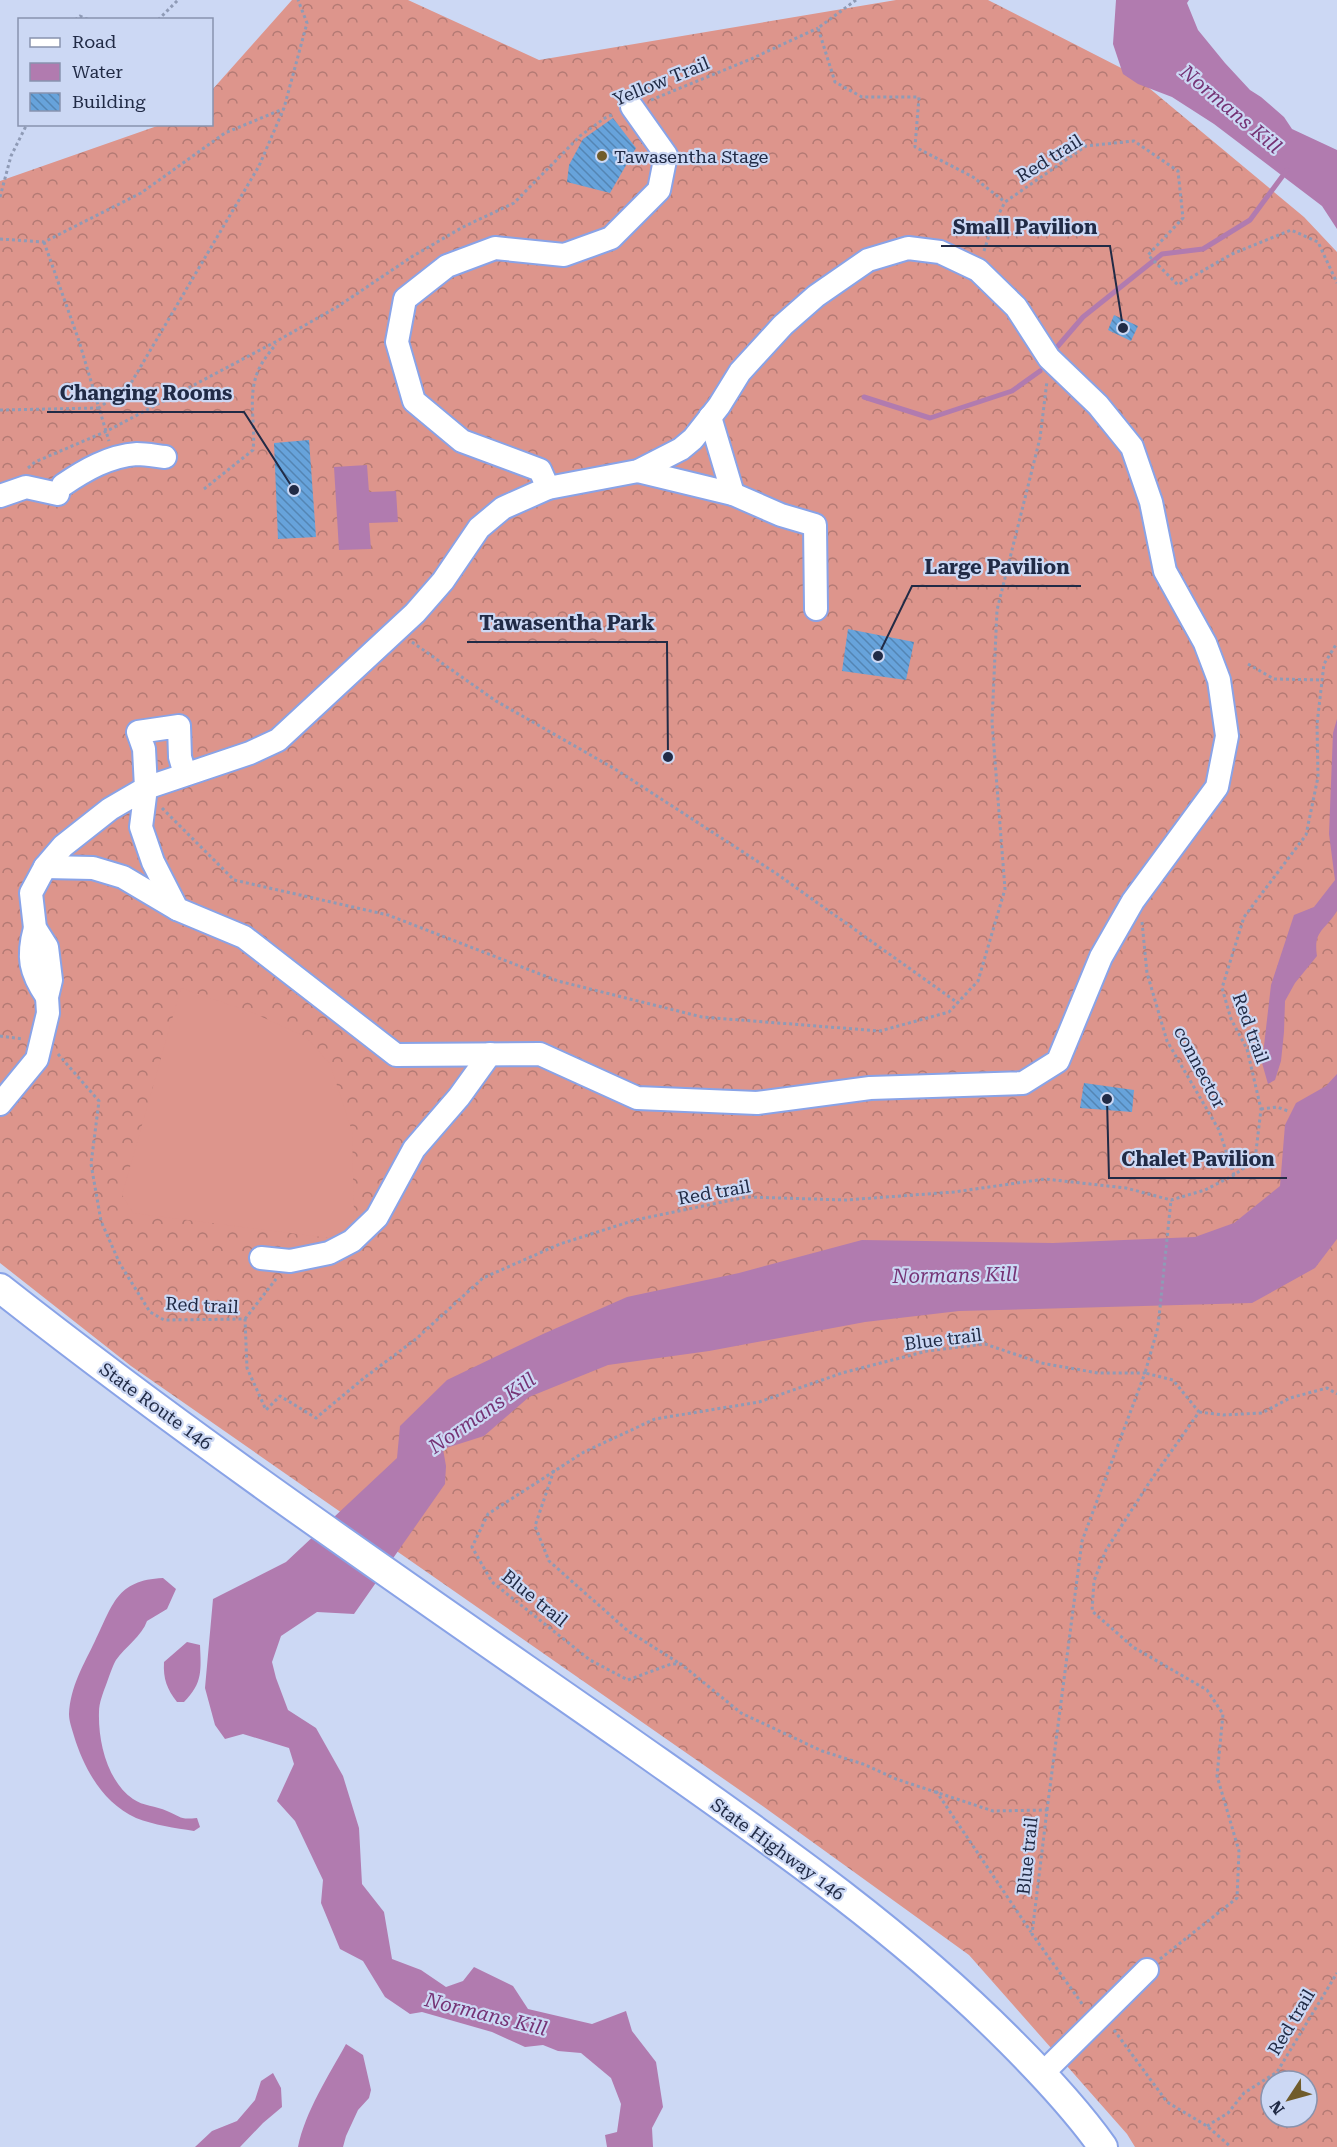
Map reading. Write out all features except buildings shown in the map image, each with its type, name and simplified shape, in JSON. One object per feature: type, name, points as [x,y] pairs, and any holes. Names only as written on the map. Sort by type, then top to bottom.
[{"type":"main road","name":"State Route 146","points":[[0,1288],[70,1343],[417,1593]]},
{"type":"main road","name":"State Highway 146","points":[[417,1593],[792,1856],[909,1949],[967,1998],[1042,2073],[1102,2147]]},
{"type":"lane","points":[[548,488],[540,470],[462,441],[414,401],[397,342],[405,299],[447,266],[495,248],[564,255],[611,238],[659,190],[666,155],[632,107]]},
{"type":"lane","points":[[0,1104],[37,1059],[48,1013],[47,997],[35,980],[29,949],[35,928],[31,893],[45,867],[63,846],[110,809],[146,788],[250,753],[278,740],[415,613],[443,581],[479,528],[503,508],[548,488],[638,471],[681,449],[693,439],[740,372],[783,324],[816,296],[868,260],[908,248],[940,252],[978,270],[1016,307],[1049,358],[1098,405],[1132,447],[1151,502],[1165,571],[1205,643],[1219,680],[1227,736],[1217,787],[1133,901],[1101,957],[1058,1061],[1023,1083],[870,1088],[757,1103],[637,1098],[540,1054],[396,1055],[244,937],[177,909],[123,877],[93,868],[45,867]]},
{"type":"lane","points":[[710,417],[733,494]]},
{"type":"lane","points":[[0,496],[26,487],[61,490],[88,468],[113,459],[138,454],[165,457]]},
{"type":"lane","points":[[638,471],[733,494],[781,515],[815,525],[816,609]]},
{"type":"lane","points":[[177,909],[153,861],[141,827],[146,788],[144,749],[138,732],[179,726],[180,757],[185,774]]},
{"type":"lane","points":[[261,1258],[290,1261],[329,1253],[352,1241],[377,1217],[414,1149],[459,1096],[490,1054]]},
{"type":"lane","points":[[1042,2073],[1148,1970]]},
{"type":"path","points":[[160,18],[177,0]]},
{"type":"path","points":[[0,410],[99,408],[131,383],[259,166],[284,108],[307,23],[298,0]]},
{"type":"path","points":[[818,28],[856,0]]},
{"type":"path","name":"Yellow Trail","points":[[26,487],[23,474],[35,462],[107,431],[277,341],[337,307],[413,256],[514,203],[580,136],[605,118],[751,59],[818,28]]},
{"type":"path","name":"Red trail","points":[[818,28],[835,82],[862,97],[919,97],[915,147],[973,177],[1005,202],[1086,146],[1134,141],[1178,171],[1184,218],[1148,255],[1178,285],[1232,254],[1291,230],[1318,242],[1337,284]]},
{"type":"path","points":[[0,239],[44,242],[141,193],[225,133],[284,108]]},
{"type":"path","points":[[0,197],[11,156],[26,126]]},
{"type":"path","points":[[978,270],[991,229],[1005,202]]},
{"type":"path","points":[[44,242],[79,341],[107,431]]},
{"type":"path","points":[[204,489],[253,450],[255,433],[252,390],[258,370],[277,341]]},
{"type":"path","points":[[146,788],[162,808],[234,880],[388,915],[558,981],[702,1017],[880,1031],[949,1012],[978,981],[1005,889],[992,722],[997,610],[1040,438],[1049,358]]},
{"type":"path","points":[[396,630],[496,701],[615,769],[777,874],[958,1003]]},
{"type":"path","name":"Red trail","points":[[41,1042],[51,1047],[99,1101],[91,1164],[101,1221],[120,1264],[150,1312],[164,1320],[245,1319],[247,1368],[266,1410],[280,1396],[316,1418],[364,1378],[417,1339],[483,1278],[560,1244],[635,1221],[747,1197],[846,1200],[954,1192],[1045,1179],[1126,1188],[1171,1200],[1205,1190],[1234,1175],[1254,1160],[1261,1109],[1247,1049],[1231,1019],[1222,988],[1244,917],[1306,835],[1318,777],[1317,723],[1324,664],[1337,643]]},
{"type":"path","points":[[1248,664],[1274,679],[1323,680]]},
{"type":"path","name":"connector","points":[[1133,901],[1144,925],[1147,973],[1167,1041],[1219,1130],[1234,1175]]},
{"type":"path","points":[[0,1036],[41,1042]]},
{"type":"path","points":[[1261,1109],[1277,1107],[1288,1111]]},
{"type":"path","points":[[1047,1810],[1082,1541],[1145,1373],[1158,1327],[1171,1200]]},
{"type":"path","points":[[245,1319],[290,1261]]},
{"type":"path","name":"Blue trail","points":[[1032,1934],[1047,1810],[993,1810],[896,1779],[863,1764],[822,1751],[741,1713],[681,1664],[671,1664],[628,1680],[590,1660],[492,1582],[472,1547],[488,1514],[584,1452],[655,1419],[759,1402],[842,1373],[927,1351],[985,1344],[1041,1363],[1098,1373],[1145,1373],[1173,1380],[1199,1412]]},
{"type":"path","points":[[1148,1970],[1237,1898],[1239,1851],[1216,1776],[1223,1714],[1207,1690],[1133,1647],[1092,1611],[1094,1581],[1106,1550],[1199,1412],[1223,1416],[1263,1413],[1290,1398],[1327,1388],[1337,1394]]},
{"type":"path","points":[[554,1470],[535,1526],[549,1561],[628,1631],[681,1664]]},
{"type":"path","points":[[936,1791],[1032,1934],[1167,2102],[1207,2126],[1231,2147]]},
{"type":"path","name":"Red trail","points":[[1207,2126],[1228,2113],[1244,2093],[1277,2072],[1337,1973]]},
{"type":"green space","points":[[292,0],[408,0],[539,60],[896,0],[988,0],[1131,73],[1304,217],[1337,252],[1337,2147],[1135,2147],[1127,2134],[969,1955],[764,1807],[131,1366],[0,1263],[0,181],[157,126],[213,126],[213,89]]},
{"type":"green space","points":[[181,988],[251,1012],[306,1037],[330,1064],[352,1131],[354,1215],[345,1240],[133,1213],[122,1195]]},
{"type":"water","name":"Normans Kill","points":[[1116,0],[1189,0],[1187,3],[1198,30],[1250,90],[1284,117],[1292,129],[1337,150],[1337,229],[1322,206],[1214,124],[1172,97],[1138,84],[1123,74],[1113,44]]},
{"type":"water","points":[[367,465],[369,492],[396,491],[398,522],[369,523],[371,549],[339,550],[334,467]]},
{"type":"water","points":[[1337,719],[1337,911],[1318,936],[1317,956],[1295,983],[1285,1001],[1281,1061],[1275,1080],[1268,1084],[1262,1063],[1271,985],[1294,915],[1314,907],[1335,880],[1329,834],[1333,733]]},
{"type":"water","name":"Normans Kill","points":[[1337,1074],[1337,1239],[1315,1268],[1252,1303],[959,1311],[865,1322],[709,1351],[608,1365],[529,1397],[484,1436],[443,1449],[446,1466],[445,1484],[354,1614],[317,1612],[281,1636],[272,1662],[276,1678],[288,1710],[316,1728],[343,1776],[359,1828],[362,1884],[384,1912],[392,1959],[421,1970],[446,1987],[463,1981],[474,1967],[513,1986],[528,2009],[592,2024],[626,2011],[632,2031],[656,2062],[663,2107],[652,2128],[653,2147],[607,2147],[605,2135],[617,2132],[621,2104],[611,2078],[581,2053],[558,2051],[543,2045],[525,2047],[492,2032],[422,2012],[410,2014],[385,1997],[363,1961],[340,1949],[321,1903],[323,1880],[295,1821],[277,1801],[294,1764],[289,1748],[243,1734],[225,1739],[215,1725],[205,1688],[213,1599],[286,1562],[397,1458],[400,1426],[447,1380],[627,1297],[739,1273],[862,1240],[1053,1243],[1195,1237],[1234,1223],[1280,1186],[1285,1125],[1296,1103],[1326,1086]]},
{"type":"water","points":[[163,1578],[176,1589],[167,1609],[147,1621],[141,1632],[115,1663],[100,1705],[100,1735],[106,1760],[124,1791],[141,1803],[184,1818],[197,1818],[200,1827],[194,1831],[136,1818],[114,1804],[96,1784],[83,1761],[69,1717],[72,1694],[78,1676],[118,1597],[135,1584]]},
{"type":"water","points":[[187,1642],[200,1645],[200,1676],[195,1689],[184,1702],[177,1702],[166,1684],[164,1662]]},
{"type":"water","points":[[346,2044],[363,2055],[371,2090],[369,2098],[358,2110],[343,2147],[298,2147],[312,2107]]},
{"type":"water","points":[[273,2073],[281,2088],[282,2107],[240,2147],[195,2147],[212,2131],[237,2121],[255,2100],[261,2081]]},
{"type":"waterway","points":[[1058,346],[1083,317],[1162,254],[1203,249],[1250,220],[1287,170]]},
{"type":"waterway","points":[[864,397],[930,418],[1012,391],[1040,371]]},
{"type":"place","name":"Tawasentha Stage","points":[[602,156]]},
{"type":"place","name":"Small Pavilion","points":[[1123,328]]},
{"type":"place","name":"Changing Rooms","points":[[294,490]]},
{"type":"place","name":"Large Pavilion","points":[[878,656]]},
{"type":"place","name":"Tawasentha Park","points":[[668,757]]},
{"type":"place","name":"Chalet Pavilion","points":[[1107,1099]]}]
